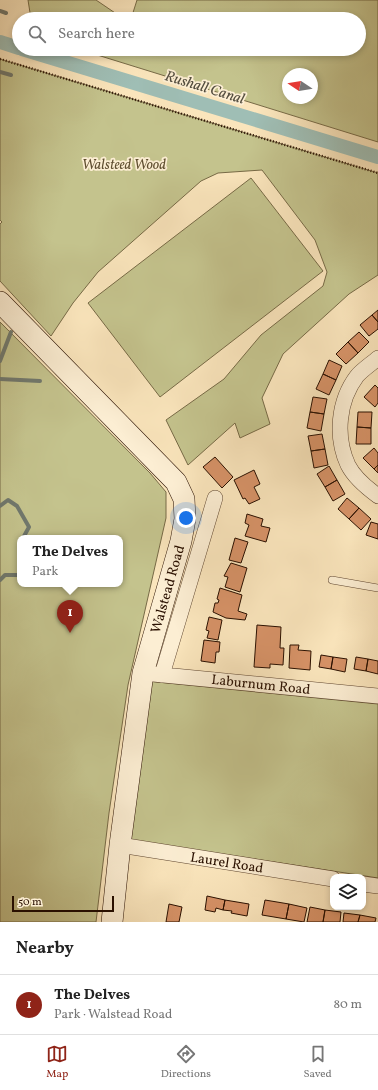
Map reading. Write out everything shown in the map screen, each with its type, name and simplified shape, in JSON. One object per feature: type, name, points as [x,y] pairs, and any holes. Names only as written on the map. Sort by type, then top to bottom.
[{"type":"street","name":"Walstead Road","points":[[0,302],[176,482],[184,499],[186,519],[153,674],[120,845],[112,922]]},
{"type":"street","points":[[378,358],[357,376],[346,397],[340,416],[341,443],[348,466],[366,488],[378,496]]},
{"type":"street","points":[[153,674],[215,498]]},
{"type":"street","points":[[186,519],[208,519]]},
{"type":"street","name":"Laburnum Road","points":[[153,674],[378,696]]},
{"type":"street","name":"Laurel Road","points":[[120,845],[330,879]]},
{"type":"street","points":[[366,884],[378,886]]},
{"type":"lane","points":[[332,580],[378,588]]},
{"type":"path","points":[[0,59],[378,173]]},
{"type":"green space","points":[[28,0],[96,0],[114,12],[30,12]]},
{"type":"green space","points":[[137,0],[378,0],[378,142],[101,56],[366,56],[366,12],[133,12]]},
{"type":"green space","name":"Walsteed Wood","points":[[0,59],[378,173],[378,275],[349,294],[283,354],[262,398],[270,424],[240,438],[235,423],[188,465],[166,420],[224,379],[261,335],[323,286],[327,272],[315,240],[262,170],[218,173],[201,181],[98,272],[73,303],[51,336],[0,281],[0,224],[2,222],[0,220]]},
{"type":"green space","points":[[251,178],[323,271],[160,397],[88,303]]},
{"type":"green space","points":[[0,322],[150,473],[166,492],[166,518],[128,685],[109,813],[96,922],[0,922]]},
{"type":"green space","points":[[147,681],[378,704],[378,878],[366,876],[366,874],[352,874],[124,839]]},
{"type":"building","points":[[378,310],[378,322],[372,315]]},
{"type":"building","points":[[372,315],[378,322],[378,329],[369,336],[360,325]]},
{"type":"building","points":[[359,332],[369,342],[358,353],[348,342]]},
{"type":"building","points":[[348,342],[358,353],[346,364],[336,354]]},
{"type":"building","points":[[329,360],[342,366],[336,380],[323,374]]},
{"type":"building","points":[[323,374],[336,380],[329,395],[316,389]]},
{"type":"building","points":[[375,385],[378,388],[378,403],[375,407],[364,397]]},
{"type":"building","points":[[313,397],[327,399],[324,414],[310,412]]},
{"type":"building","points":[[310,412],[324,414],[321,431],[307,428]]},
{"type":"building","points":[[358,412],[372,412],[371,428],[357,427]]},
{"type":"building","points":[[357,427],[371,428],[371,444],[356,444]]},
{"type":"building","points":[[322,434],[325,449],[311,451],[308,436]]},
{"type":"building","points":[[374,448],[378,453],[378,465],[374,469],[363,458]]},
{"type":"building","points":[[325,449],[328,465],[314,468],[311,451]]},
{"type":"building","points":[[215,457],[233,477],[222,488],[203,467]]},
{"type":"building","points":[[378,465],[378,473],[374,469]]},
{"type":"building","points":[[329,466],[337,480],[325,487],[317,474]]},
{"type":"building","points":[[254,470],[260,484],[254,487],[260,499],[249,504],[245,498],[243,499],[234,480]]},
{"type":"building","points":[[337,480],[345,494],[333,501],[325,487]]},
{"type":"building","points":[[347,498],[359,508],[349,519],[338,509]]},
{"type":"building","points":[[359,508],[371,519],[361,530],[349,519]]},
{"type":"building","points":[[247,514],[263,519],[261,526],[270,528],[266,542],[245,536],[249,525],[245,523]]},
{"type":"building","points":[[371,522],[378,524],[378,539],[366,535]]},
{"type":"building","points":[[235,538],[248,542],[241,563],[229,560]]},
{"type":"building","points":[[231,563],[247,568],[240,592],[225,587],[228,577],[224,576]]},
{"type":"building","points":[[220,588],[242,595],[238,611],[247,614],[245,620],[226,618],[213,612],[215,603],[218,603],[219,600],[217,599]]},
{"type":"building","points":[[209,617],[222,620],[218,640],[207,638],[209,631],[206,630]]},
{"type":"building","points":[[257,625],[281,627],[280,648],[284,648],[283,665],[270,664],[270,668],[254,667]]},
{"type":"building","points":[[204,640],[220,642],[219,652],[216,652],[215,663],[201,661]]},
{"type":"building","points":[[290,645],[299,645],[298,650],[311,651],[310,670],[289,668]]},
{"type":"building","points":[[321,655],[333,657],[331,669],[319,667]]},
{"type":"building","points":[[333,657],[347,659],[345,672],[331,669]]},
{"type":"building","points":[[356,657],[368,659],[366,671],[354,669]]},
{"type":"building","points":[[368,659],[378,661],[378,674],[366,671]]},
{"type":"building","points":[[207,896],[225,900],[223,910],[216,908],[215,912],[205,910]]},
{"type":"building","points":[[225,900],[249,904],[247,916],[231,913],[232,911],[223,910]]},
{"type":"building","points":[[265,900],[289,904],[286,919],[262,915]]},
{"type":"building","points":[[169,904],[182,907],[179,922],[166,922]]},
{"type":"building","points":[[289,904],[307,908],[304,922],[286,919]]},
{"type":"building","points":[[310,907],[325,910],[323,922],[307,922]]},
{"type":"building","points":[[325,910],[341,912],[340,922],[323,922]]},
{"type":"building","points":[[344,913],[360,915],[358,922],[343,922]]},
{"type":"building","points":[[360,915],[376,918],[375,922],[358,922]]},
{"type":"waterway","points":[[0,11],[6,13]]},
{"type":"waterway","name":"Rushall Canal","points":[[0,42],[12,46]]},
{"type":"waterway","name":"Rushall Canal","points":[[45,56],[378,157]]},
{"type":"waterway","points":[[0,72],[11,75]]},
{"type":"waterway","points":[[0,361],[11,332]]},
{"type":"waterway","points":[[0,379],[40,381]]},
{"type":"waterway","points":[[0,506],[8,500],[17,506],[29,527],[25,535]]},
{"type":"waterway","points":[[0,580],[5,575],[17,575]]},
{"type":"place","name":"The Delves","points":[[70,633]]}]
